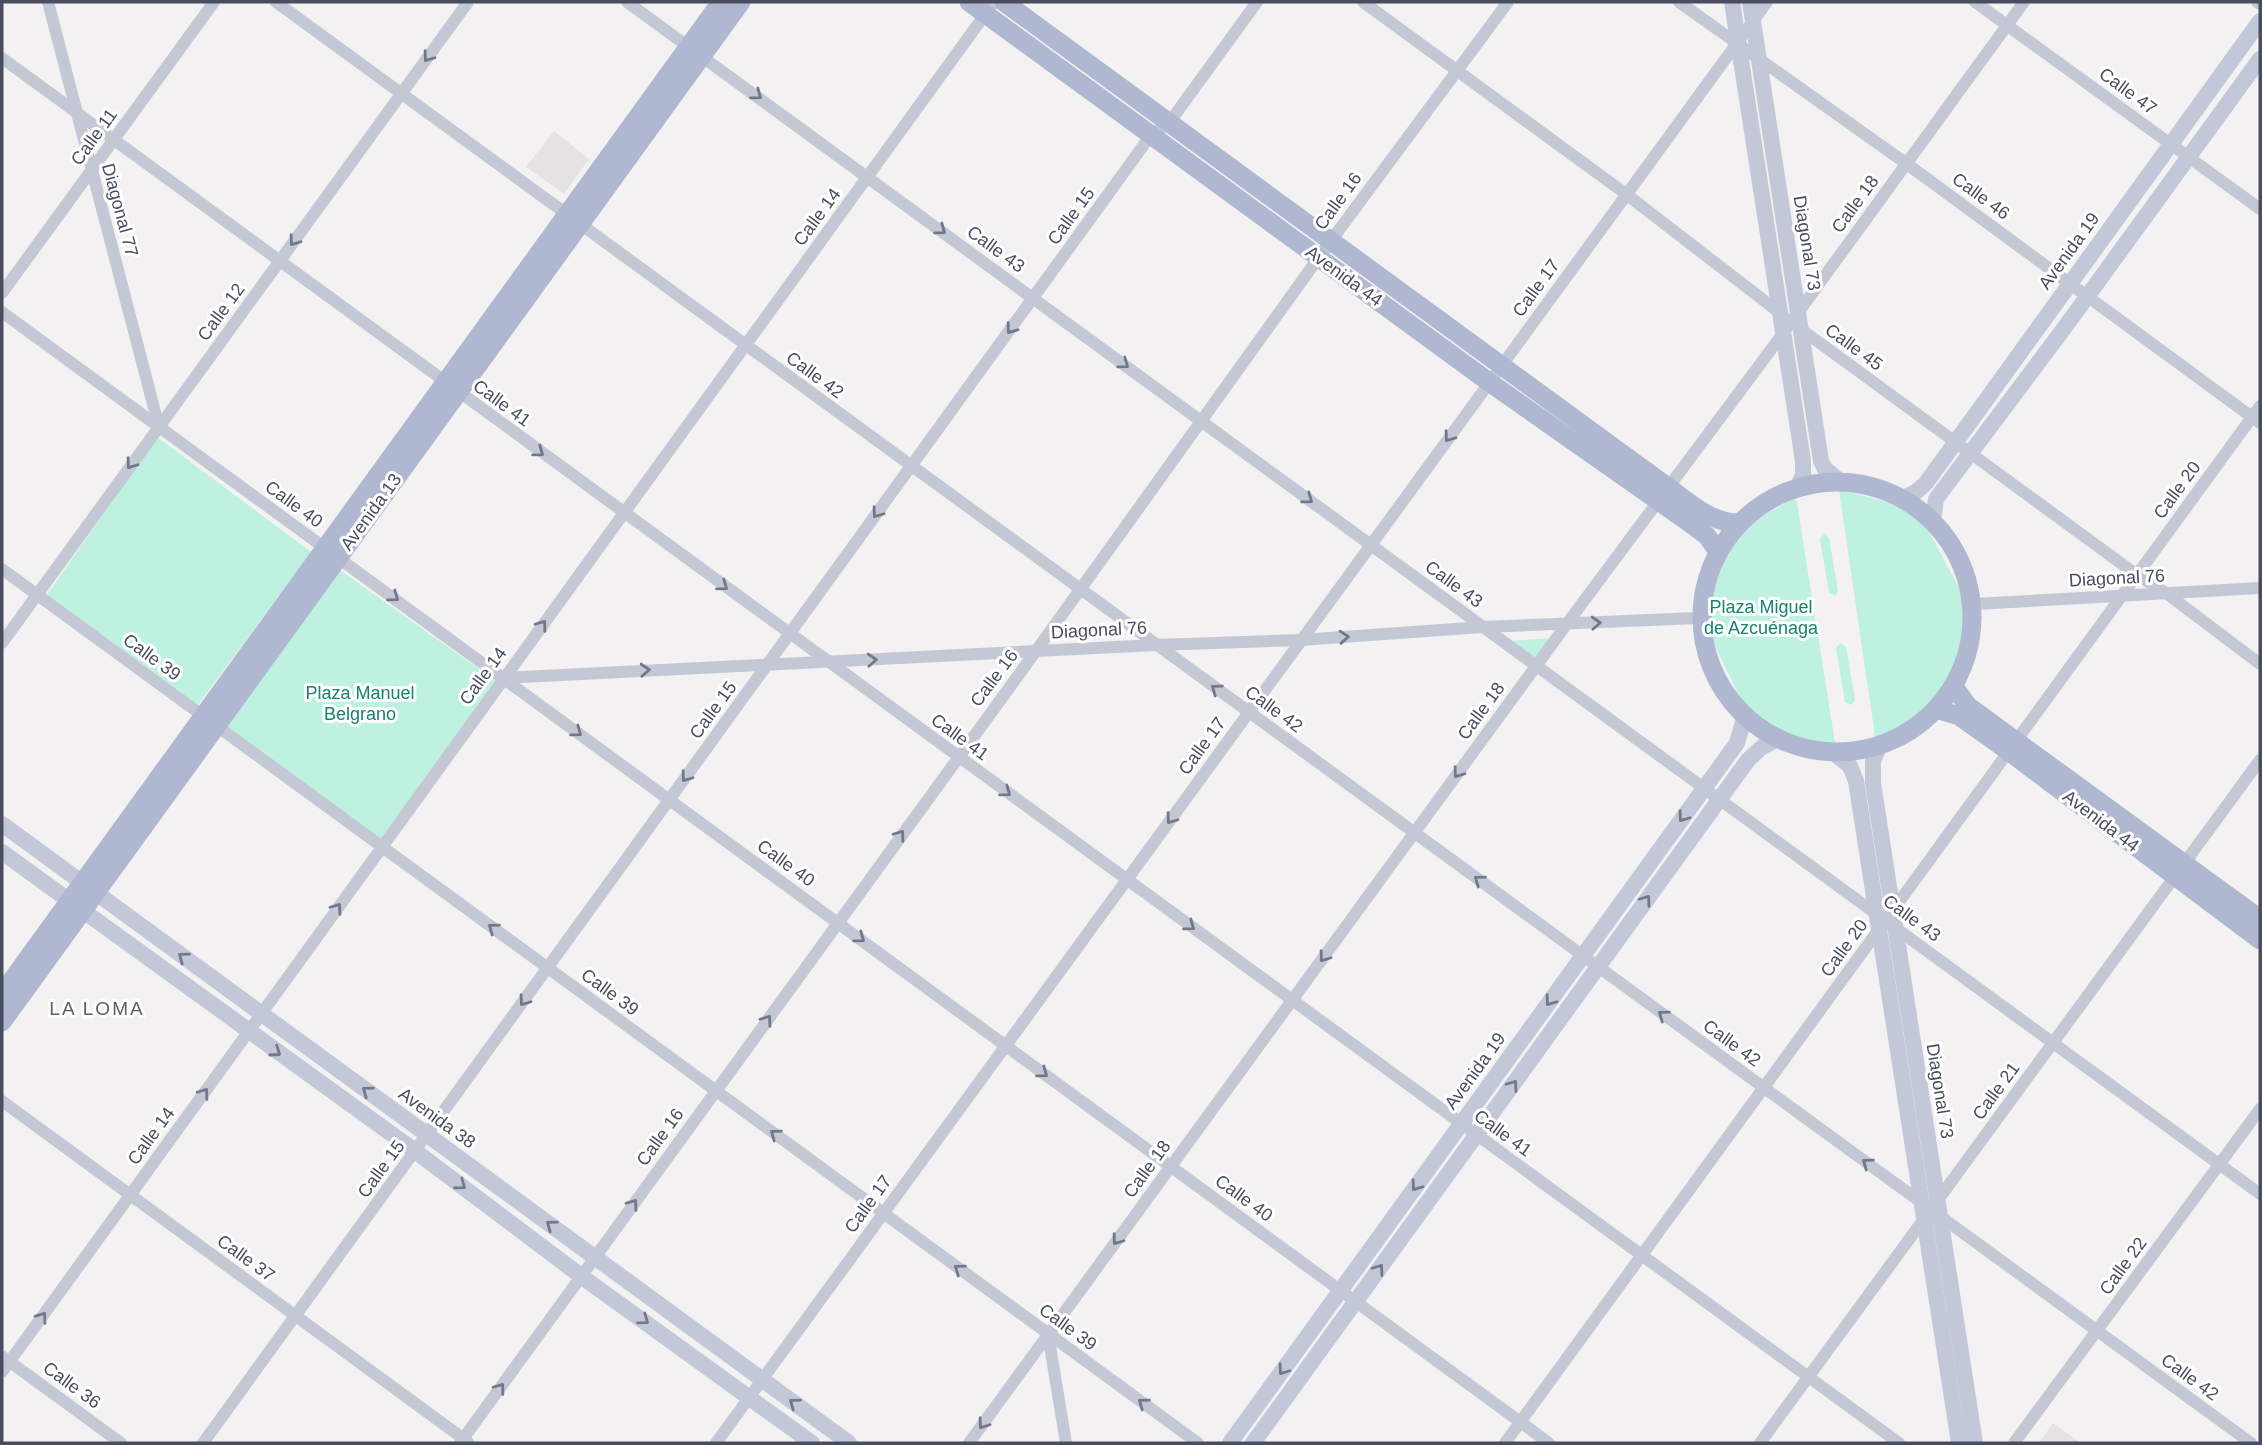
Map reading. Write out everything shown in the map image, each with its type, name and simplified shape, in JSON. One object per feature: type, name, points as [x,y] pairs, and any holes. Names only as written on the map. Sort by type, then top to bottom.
[{"type":"main road","name":"Avenida 13","points":[[695,51],[721,2]]},
{"type":"main road","name":"Avenida 13","points":[[2,1022],[76,906],[451,387],[695,51],[741,2]]},
{"type":"main road","name":"Avenida 44","points":[[969,2],[990,8],[1151,135],[1489,382],[1664,495],[1724,522],[1737,523]]},
{"type":"main road","name":"Avenida 44","points":[[1004,2],[1501,365],[1664,495],[1707,536],[1717,550]]},
{"type":"main road","name":"Diagonal 73","points":[[1732,2],[1791,322],[1821,461],[1825,469],[1841,482]]},
{"type":"main road","name":"Diagonal 73","points":[[1750,2],[1791,322],[1803,461],[1803,475],[1797,488]]},
{"type":"main road","name":"Avenida 19","points":[[1903,498],[1926,483],[2260,21]]},
{"type":"main road","points":[[1933,520],[1936,499],[2088,296],[2260,58]]},
{"type":"main road","points":[[1841,482],[1903,498],[1920,506],[1933,520],[1972,589],[1975,604],[1974,621],[1955,688],[1938,710],[1880,745],[1836,755],[1776,740],[1759,732],[1744,719],[1697,618],[1717,550],[1737,523],[1797,488],[1841,482]]},
{"type":"main road","name":"Avenida 44","points":[[1955,688],[1968,706],[2012,746],[2179,870],[2260,940]]},
{"type":"main road","name":"Avenida 44","points":[[1938,710],[1959,716],[2012,746]]},
{"type":"main road","name":"Avenida 19","points":[[1230,1443],[1737,743],[1744,719]]},
{"type":"main road","points":[[1253,1443],[1719,800],[1755,752],[1776,740]]},
{"type":"main road","name":"Diagonal 73","points":[[1880,745],[1873,761],[1873,783],[1886,920]]},
{"type":"main road","name":"Diagonal 73","points":[[1836,755],[1850,766],[1856,781],[1886,920],[1931,1210],[1975,1443]]},
{"type":"main road","name":"Avenida 38","points":[[2,824],[849,1443]]},
{"type":"main road","points":[[2,852],[812,1443]]},
{"type":"main road","name":"Avenida 44","points":[[2179,870],[2260,919]]},
{"type":"main road","name":"Avenida 13","points":[[2,994],[76,906]]},
{"type":"main road","name":"Diagonal 73","points":[[1931,1210],[1959,1443]]},
{"type":"street","name":"Diagonal 77","points":[[48,2],[159,427]]},
{"type":"street","name":"Calle 11","points":[[2,293],[214,2]]},
{"type":"street","name":"Calle 42","points":[[276,2],[2251,1443]]},
{"type":"street","name":"Calle 12","points":[[2,643],[468,2]]},
{"type":"street","name":"Calle 43","points":[[627,2],[2260,1194]]},
{"type":"street","name":"Calle 15","points":[[203,1443],[1151,135],[1169,123],[1257,2]]},
{"type":"street","name":"Calle 45","points":[[1363,2],[1626,194],[1791,322],[2260,664]]},
{"type":"street","name":"Calle 16","points":[[464,1442],[715,1090],[1036,651],[1319,257],[1508,2]]},
{"type":"street","name":"Calle 46","points":[[1679,2],[2258,415]]},
{"type":"street","name":"Calle 17","points":[[716,1443],[1767,2]]},
{"type":"street","name":"Calle 47","points":[[1975,2],[2260,209]]},
{"type":"street","name":"Calle 18","points":[[969,1443],[2024,2]]},
{"type":"street","name":"Calle 14","points":[[4,1363],[130,1195],[990,8]]},
{"type":"street","name":"Calle 41","points":[[2,58],[1899,1443]]},
{"type":"street","name":"Calle 40","points":[[2,312],[1549,1443]]},
{"type":"street","name":"Calle 20","points":[[1505,1443],[2137,575],[2258,415]]},
{"type":"street","name":"Calle 39","points":[[2,569],[1198,1443]]},
{"type":"street","name":"Diagonal 76","points":[[1975,604],[2260,588]]},
{"type":"street","name":"Diagonal 76","points":[[503,678],[1697,618]]},
{"type":"street","name":"Calle 21","points":[[1760,1443],[2260,760]]},
{"type":"street","name":"Calle 37","points":[[2,1101],[464,1442]]},
{"type":"street","name":"Calle 22","points":[[2014,1443],[2260,1109]]},
{"type":"street","points":[[1048,1334],[1066,1443]]},
{"type":"street","name":"Calle 36","points":[[4,1363],[121,1443]]},
{"type":"shaded area","points":[[554,131],[589,159],[564,194],[526,167]]},
{"type":"shaded area","points":[[2053,1423],[2081,1443],[2039,1443]]},
{"type":"green space","points":[[157,437],[311,552],[198,705],[47,595]]},
{"type":"green space","name":"Plaza Miguel de Azcuénaga","points":[[1839,490],[1908,507],[1921,517],[1963,595],[1967,611],[1950,684],[1932,706],[1876,743]]},
{"type":"green space","name":"Plaza Miguel de Azcuénaga","points":[[1796,497],[1836,749],[1762,730],[1749,716],[1706,628],[1705,610],[1724,548],[1733,533]]},
{"type":"green space","points":[[1824,534],[1829,538],[1838,591],[1835,596],[1829,593],[1820,539]]},
{"type":"green space","name":"Plaza Manuel Belgrano","points":[[337,568],[497,682],[380,840],[224,724]]},
{"type":"green space","points":[[1551,638],[1536,659],[1510,641]]},
{"type":"green space","points":[[1840,643],[1846,647],[1855,700],[1851,705],[1845,702],[1836,648]]},
{"type":"district","name":"LA LOMA","points":[[97,1008]]}]
